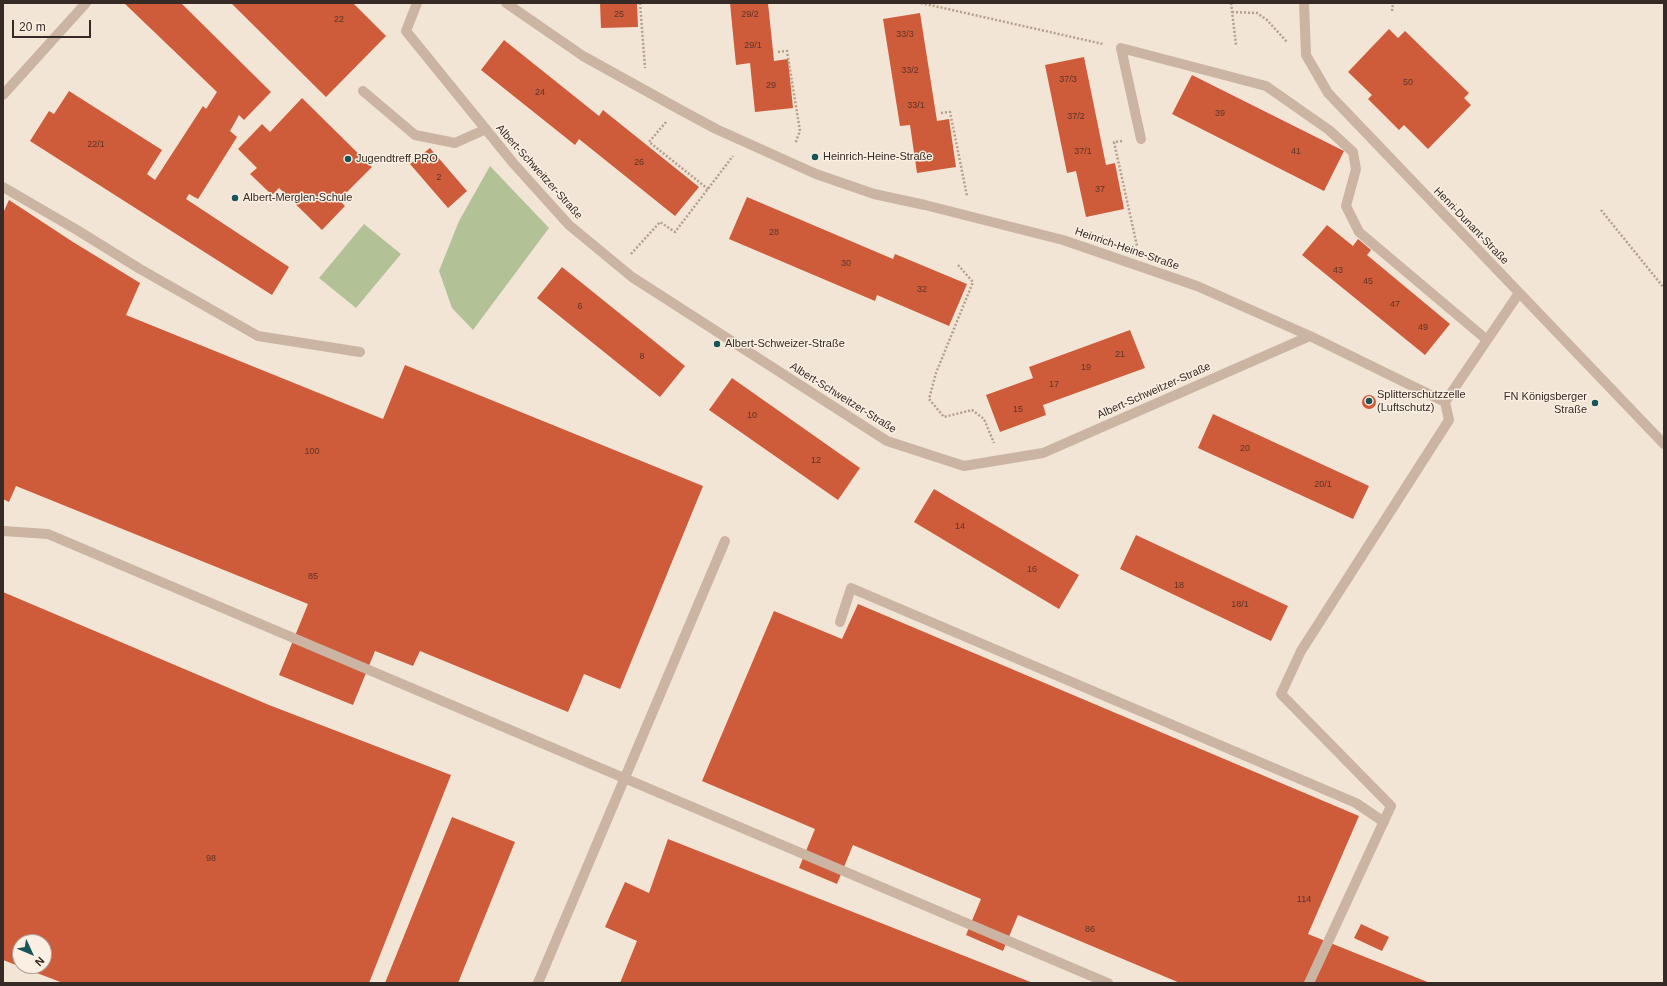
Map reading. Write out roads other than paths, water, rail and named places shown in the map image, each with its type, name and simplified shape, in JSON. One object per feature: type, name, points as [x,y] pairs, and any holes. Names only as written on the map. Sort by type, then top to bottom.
[{"type":"street","points":[[3,95],[86,3]]},
{"type":"street","name":"Albert-Schweitzer-Straße","points":[[417,3],[406,31],[514,164],[570,225],[632,277],[886,441],[964,466],[1043,453],[1310,336]]},
{"type":"street","name":"Heinrich-Heine-Straße","points":[[506,3],[583,56],[677,108],[716,129],[816,174],[874,194],[925,205],[1063,240],[1197,286],[1310,336],[1445,402]]},
{"type":"street","name":"Henri-Dunant-Straße","points":[[1304,3],[1306,55],[1328,93],[1664,444]]},
{"type":"street","points":[[1141,139],[1121,48],[1266,86],[1329,130],[1353,152],[1356,169],[1346,206],[1359,232],[1487,340]]},
{"type":"street","points":[[363,91],[415,135],[456,143],[486,130]]},
{"type":"street","points":[[3,187],[140,269],[258,336],[360,352]]},
{"type":"street","points":[[1309,983],[1391,806],[1281,694],[1301,651],[1448,420],[1445,402],[1519,293]]},
{"type":"street","points":[[3,531],[48,534],[1108,983]]},
{"type":"street","points":[[538,983],[725,541]]},
{"type":"street","points":[[840,622],[851,588],[1356,803],[1384,822]]},
{"type":"place","name":"Heinrich-Heine-Straße","points":[[815,157]]},
{"type":"place","name":"Jugendtreff PRO","points":[[348,159]]},
{"type":"place","name":"Albert-Merglen-Schule","points":[[235,198]]},
{"type":"place","name":"Albert-Schweizer-Straße","points":[[717,344]]},
{"type":"place","name":"Splitterschutzzelle (Luftschutz)","points":[[1369,401]]},
{"type":"place","name":"FN Königsberger Straße","points":[[1595,403]]}]
